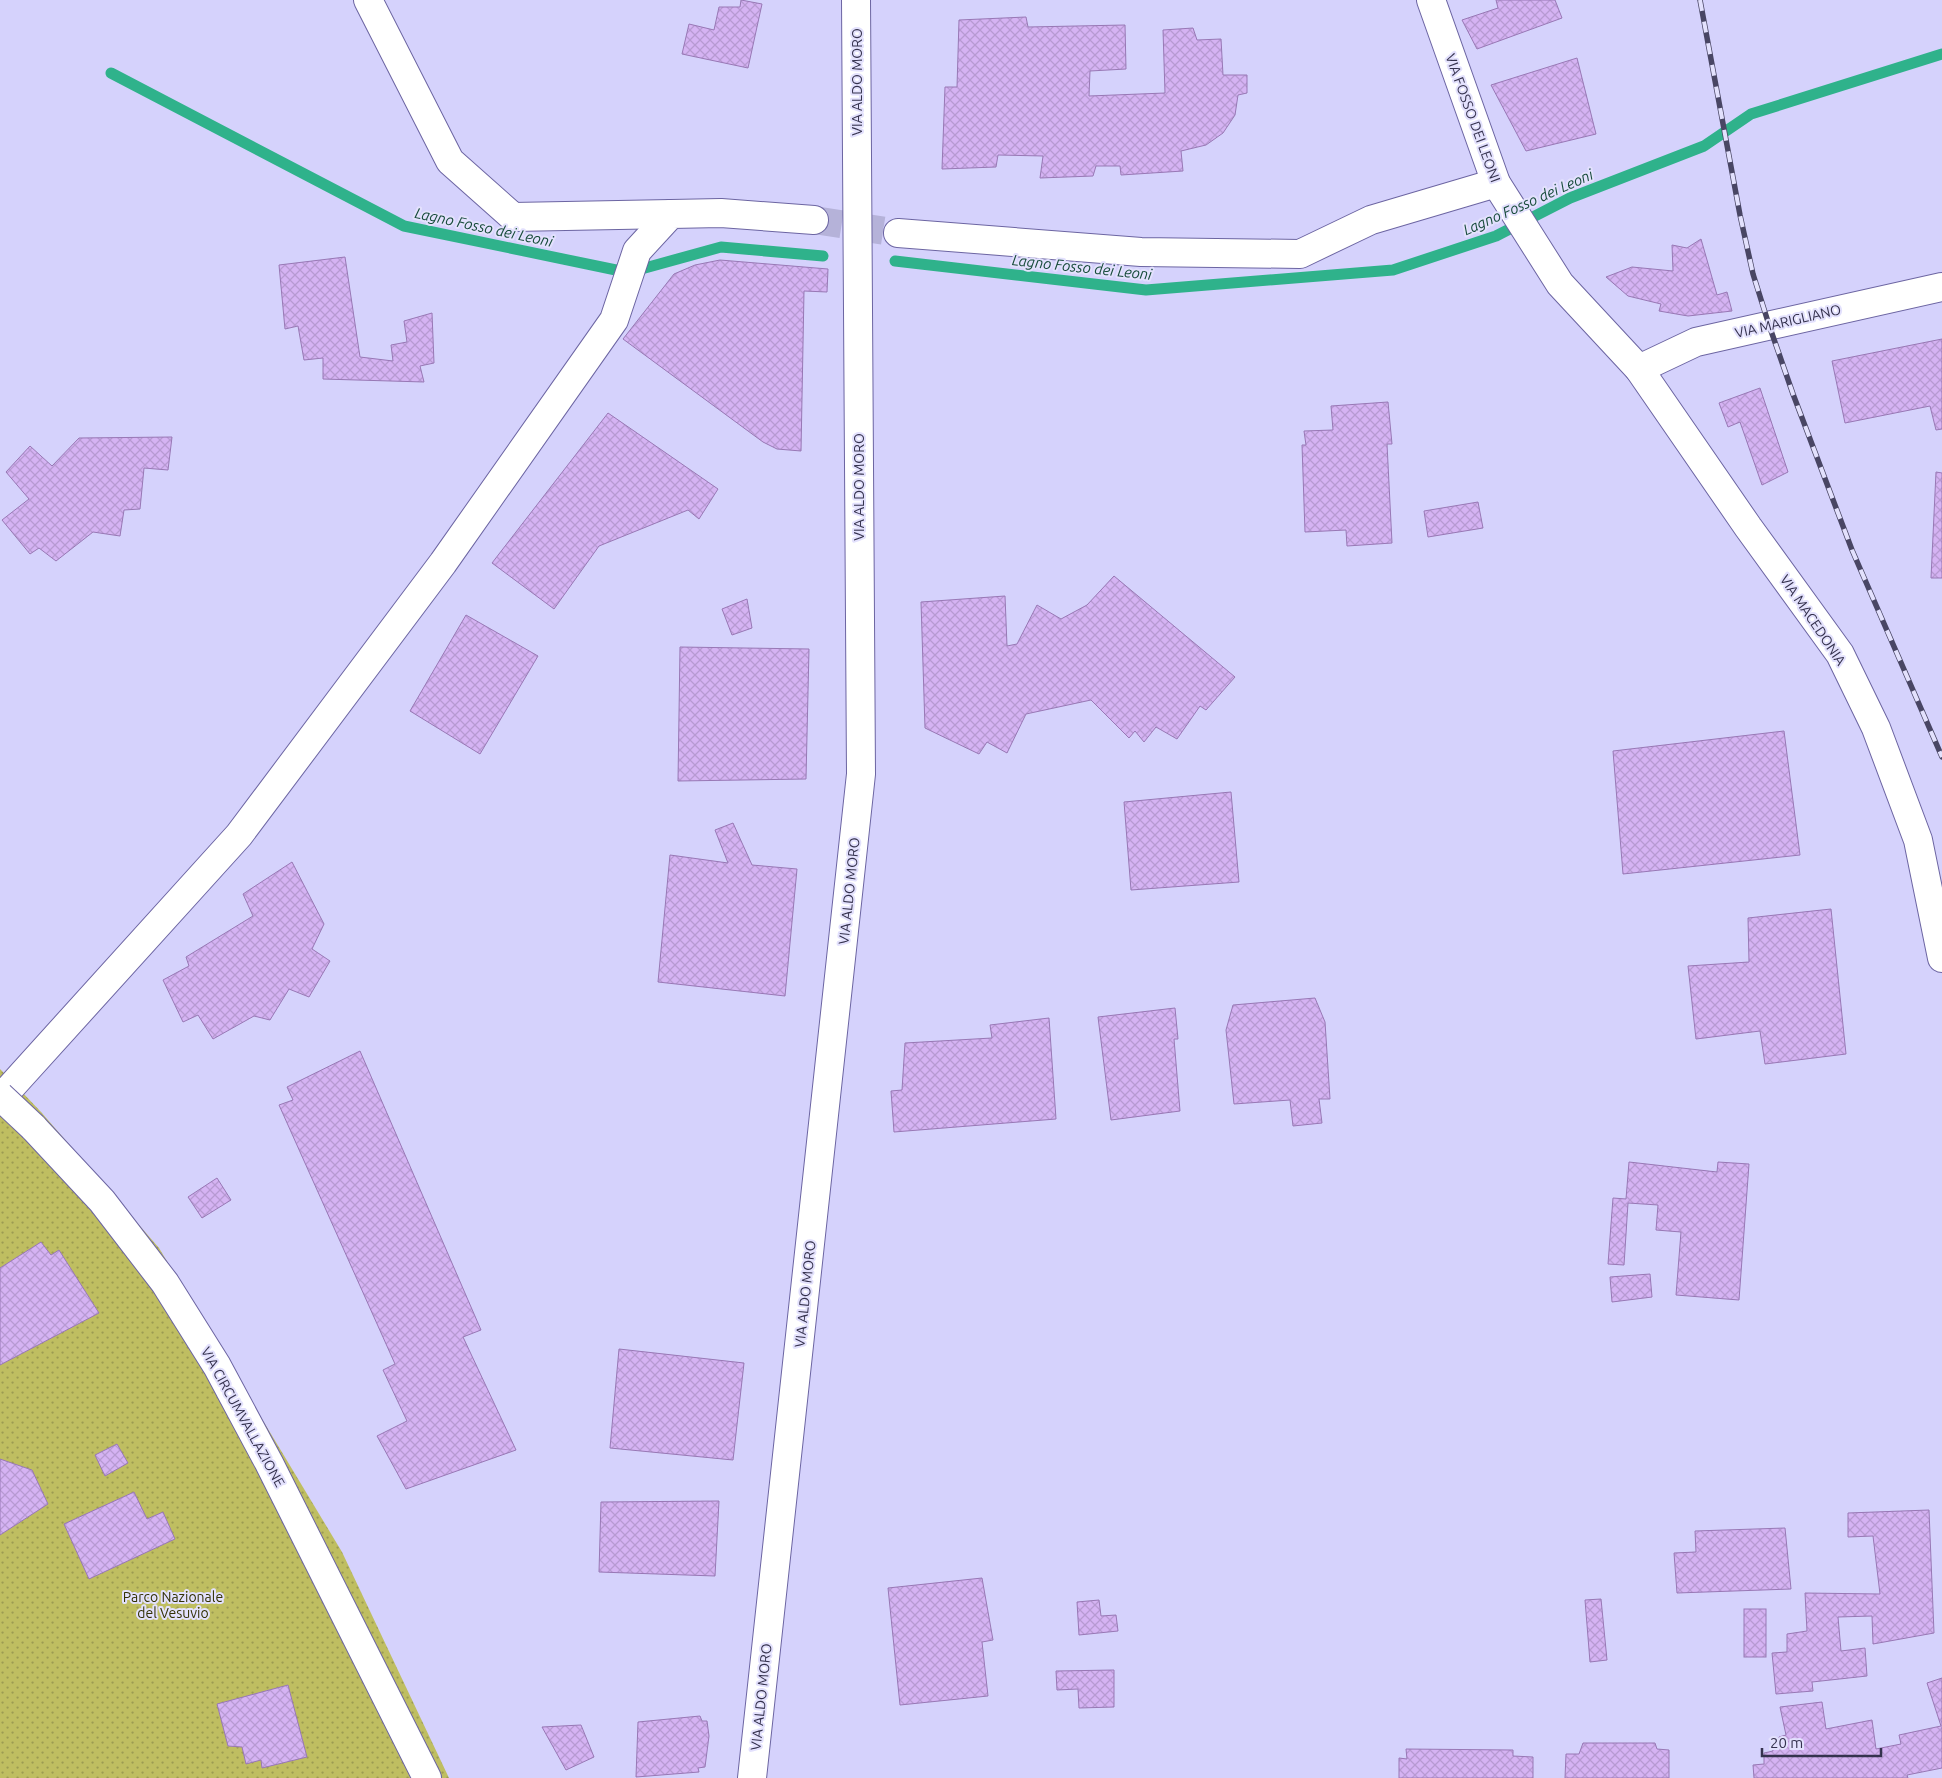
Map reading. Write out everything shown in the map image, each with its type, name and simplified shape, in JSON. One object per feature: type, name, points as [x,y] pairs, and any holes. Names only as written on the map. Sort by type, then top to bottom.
[{"type":"street","points":[[368,0],[450,161],[512,217],[721,214],[814,220]]},
{"type":"street","name":"VIA ALDO MORO","points":[[752,1778],[861,774],[856,0]]},
{"type":"street","name":"VIA FOSSO DEI LEONI","points":[[1431,0],[1496,184],[1560,284],[1639,369]]},
{"type":"street","points":[[898,233],[1141,252],[1300,254],[1371,220],[1496,184]]},
{"type":"street","points":[[0,1098],[239,835],[443,562],[614,320],[637,252],[671,214]]},
{"type":"street","name":"VIA MARIGLIANO","points":[[1639,369],[1696,342],[1942,287]]},
{"type":"street","name":"VIA MACEDONIA","points":[[1639,369],[1748,527],[1840,654],[1876,728],[1918,840],[1942,958]]},
{"type":"street","name":"VIA CIRCUMVALLAZIONE","points":[[0,1098],[33,1127],[102,1201],[165,1283],[217,1366],[269,1463],[427,1778]]},
{"type":"green space","name":"Parco Nazionale del Vesuvio","points":[[0,1069],[41,1112],[159,1248],[342,1552],[449,1778],[0,1778]]},
{"type":"building","points":[[741,0],[762,4],[748,68],[682,54],[689,24],[714,30],[719,7],[740,7]]},
{"type":"building","points":[[1496,0],[1555,0],[1562,18],[1477,49],[1462,20],[1498,8]]},
{"type":"building","points":[[1026,17],[1028,27],[1125,25],[1126,69],[1090,71],[1089,96],[1165,93],[1163,30],[1193,28],[1197,40],[1221,39],[1223,75],[1247,75],[1247,93],[1238,95],[1235,115],[1223,133],[1206,145],[1181,151],[1183,171],[1121,175],[1120,166],[1096,166],[1093,176],[1040,178],[1043,156],[998,155],[996,167],[942,169],[945,87],[957,87],[959,20]]},
{"type":"building","points":[[1577,58],[1596,134],[1526,151],[1491,85]]},
{"type":"building","points":[[1701,239],[1717,295],[1727,292],[1732,311],[1688,316],[1659,311],[1661,304],[1628,296],[1606,277],[1632,267],[1673,271],[1672,245],[1687,248]]},
{"type":"building","points":[[345,257],[360,357],[393,361],[391,345],[407,342],[404,321],[432,313],[434,363],[420,366],[424,382],[323,379],[323,358],[304,360],[298,326],[285,329],[279,265]]},
{"type":"building","points":[[720,260],[828,269],[827,292],[804,291],[801,451],[777,449],[763,442],[623,339],[674,274],[695,265]]},
{"type":"building","points":[[1942,339],[1942,429],[1936,430],[1930,406],[1845,423],[1832,361]]},
{"type":"building","points":[[1760,388],[1788,472],[1762,485],[1740,422],[1728,427],[1719,403]]},
{"type":"building","points":[[1388,402],[1392,444],[1387,444],[1392,543],[1347,546],[1346,530],[1305,532],[1302,445],[1306,445],[1304,431],[1333,430],[1331,406]]},
{"type":"building","points":[[608,413],[718,489],[699,519],[688,510],[599,546],[554,609],[492,563]]},
{"type":"building","points":[[172,437],[168,470],[144,468],[140,509],[124,510],[120,536],[93,532],[56,561],[39,548],[30,554],[2,520],[29,499],[6,472],[30,446],[52,466],[79,438]]},
{"type":"building","points":[[1936,472],[1942,473],[1942,578],[1931,578]]},
{"type":"building","points":[[1478,502],[1483,528],[1428,537],[1424,511]]},
{"type":"building","points":[[1114,576],[1235,677],[1206,710],[1200,706],[1177,739],[1156,727],[1144,742],[1135,731],[1129,738],[1091,700],[1026,714],[1007,753],[987,742],[979,754],[925,728],[921,602],[1005,596],[1007,646],[1017,644],[1037,605],[1061,619],[1087,605]]},
{"type":"building","points":[[747,599],[752,628],[732,635],[722,609]]},
{"type":"building","points":[[466,615],[538,656],[480,754],[410,711]]},
{"type":"building","points":[[680,647],[809,649],[806,779],[678,781]]},
{"type":"building","points":[[1784,731],[1800,855],[1623,874],[1613,751]]},
{"type":"building","points":[[1231,792],[1239,882],[1131,890],[1124,802]]},
{"type":"building","points":[[733,823],[752,865],[797,869],[785,996],[658,982],[670,855],[728,863],[715,830]]},
{"type":"building","points":[[292,862],[324,924],[312,949],[330,961],[309,997],[289,989],[270,1020],[254,1016],[213,1039],[198,1015],[183,1022],[163,980],[189,966],[186,957],[253,916],[243,894]]},
{"type":"building","points":[[1831,909],[1846,1054],[1765,1064],[1760,1031],[1696,1039],[1688,966],[1749,962],[1748,918]]},
{"type":"building","points":[[1315,998],[1325,1022],[1330,1099],[1319,1099],[1322,1123],[1293,1126],[1290,1100],[1234,1104],[1226,1030],[1233,1005]]},
{"type":"building","points":[[1175,1008],[1178,1039],[1174,1039],[1180,1111],[1111,1120],[1098,1017]]},
{"type":"building","points":[[1049,1018],[1056,1119],[894,1132],[891,1091],[902,1090],[905,1043],[992,1038],[990,1025]]},
{"type":"building","points":[[360,1051],[481,1330],[463,1337],[516,1450],[406,1489],[377,1436],[407,1421],[383,1370],[395,1364],[279,1105],[293,1100],[287,1087]]},
{"type":"building","points":[[1629,1162],[1717,1172],[1718,1162],[1749,1164],[1739,1300],[1676,1295],[1681,1232],[1656,1230],[1658,1205],[1628,1203],[1624,1265],[1608,1264],[1613,1198],[1626,1199]]},
{"type":"building","points":[[217,1178],[231,1200],[202,1218],[188,1197]]},
{"type":"building","points":[[41,1242],[51,1255],[59,1250],[99,1313],[0,1365],[0,1268]]},
{"type":"building","points":[[1650,1274],[1652,1297],[1612,1302],[1610,1277]]},
{"type":"building","points":[[619,1349],[744,1363],[733,1460],[610,1448]]},
{"type":"building","points":[[117,1444],[128,1463],[105,1476],[95,1455]]},
{"type":"building","points":[[0,1459],[32,1470],[48,1504],[0,1535]]},
{"type":"building","points":[[134,1492],[147,1519],[163,1512],[175,1539],[89,1579],[64,1524]]},
{"type":"building","points":[[719,1501],[715,1576],[599,1572],[601,1502]]},
{"type":"building","points":[[1929,1510],[1934,1633],[1873,1644],[1872,1616],[1838,1617],[1841,1651],[1865,1648],[1867,1676],[1812,1682],[1813,1691],[1776,1694],[1772,1653],[1787,1652],[1787,1634],[1807,1631],[1805,1593],[1880,1594],[1873,1536],[1848,1537],[1848,1513]]},
{"type":"building","points":[[1785,1528],[1791,1589],[1677,1593],[1674,1553],[1696,1552],[1695,1531]]},
{"type":"building","points":[[982,1578],[993,1640],[982,1642],[988,1696],[900,1705],[888,1588]]},
{"type":"building","points":[[1601,1599],[1607,1660],[1590,1662],[1585,1600]]},
{"type":"building","points":[[1099,1600],[1101,1616],[1116,1615],[1118,1631],[1079,1635],[1077,1602]]},
{"type":"building","points":[[1744,1609],[1766,1609],[1766,1657],[1744,1657]]},
{"type":"building","points":[[1114,1670],[1114,1707],[1079,1708],[1078,1689],[1057,1690],[1056,1671]]},
{"type":"building","points":[[1942,1678],[1942,1768],[1907,1775],[1908,1778],[1754,1778],[1753,1765],[1764,1764],[1764,1753],[1773,1751],[1772,1744],[1781,1742],[1779,1737],[1786,1735],[1780,1707],[1822,1702],[1826,1729],[1872,1720],[1876,1749],[1901,1744],[1899,1735],[1941,1726],[1927,1683]]},
{"type":"building","points":[[288,1685],[307,1757],[262,1768],[261,1760],[246,1764],[242,1747],[228,1746],[217,1704]]},
{"type":"building","points":[[700,1716],[702,1721],[707,1721],[709,1736],[705,1767],[698,1768],[699,1772],[636,1777],[638,1722]]},
{"type":"building","points":[[581,1725],[594,1757],[566,1770],[542,1727]]},
{"type":"building","points":[[1583,1743],[1655,1743],[1657,1749],[1669,1750],[1669,1778],[1565,1778],[1566,1754],[1579,1754]]},
{"type":"building","points":[[1406,1749],[1513,1750],[1513,1756],[1533,1757],[1533,1778],[1399,1778],[1399,1758],[1407,1759]]},
{"type":"waterway","name":"Lagno Fosso dei Leoni","points":[[895,261],[1146,290],[1393,270],[1496,236],[1570,198],[1704,146],[1751,114],[1942,54]]},
{"type":"waterway","name":"Lagno Fosso dei Leoni","points":[[111,73],[404,226],[616,270],[645,268],[721,247],[823,256]]},
{"type":"tunnel","points":[[814,220],[898,233]]},
{"type":"railway","points":[[1700,0],[1740,215],[1753,274],[1769,325],[1852,550],[1942,757]]}]
